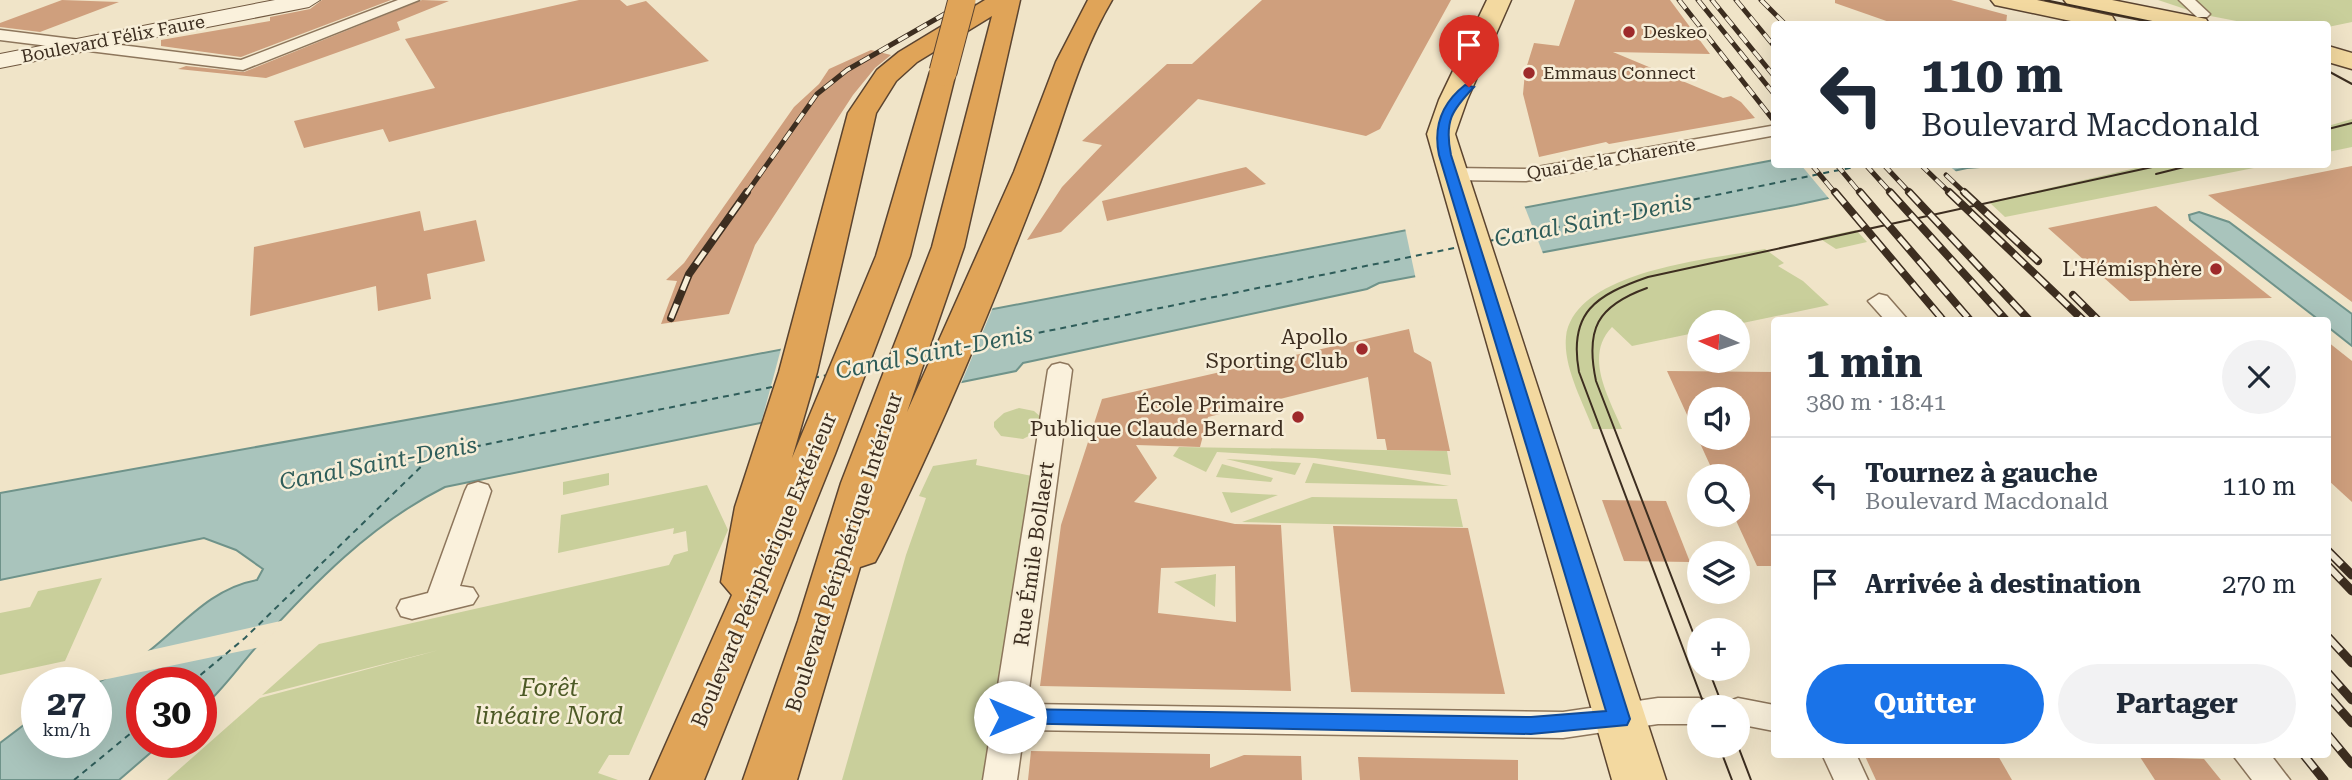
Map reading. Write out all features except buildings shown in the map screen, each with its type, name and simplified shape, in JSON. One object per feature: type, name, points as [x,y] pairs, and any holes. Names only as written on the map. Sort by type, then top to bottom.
[{"type":"highway","name":"Boulevard Périphérique Extérieur","points":[[677,780],[734,639],[777,502],[894,254],[962,0]]},
{"type":"highway","points":[[881,479],[1002,237],[1078,40],[1100,0]]},
{"type":"highway","points":[[777,502],[853,140],[862,113],[886,76],[908,57],[1003,8]]},
{"type":"highway","name":"Boulevard Périphérique Intérieur","points":[[771,780],[822,621],[881,479],[948,247],[1003,8]]},
{"type":"main road","name":"Boulevard Félix Faure","points":[[0,61],[309,0]]},
{"type":"main road","points":[[1453,100],[1461,28],[1474,0]]},
{"type":"main road","points":[[1499,0],[1453,100],[1441,134],[1639,780]]},
{"type":"main road","points":[[1453,100],[1485,75],[1522,0]]},
{"type":"main road","points":[[2003,0],[2104,21]]},
{"type":"main road","points":[[2076,0],[2200,19]]},
{"type":"main road","points":[[2331,55],[2352,61]]},
{"type":"main road","points":[[2331,69],[2352,73]]},
{"type":"street","points":[[0,35],[243,65],[412,0]]},
{"type":"street","points":[[2186,0],[2200,19]]},
{"type":"street","points":[[2331,56],[2352,67]]},
{"type":"street","name":"Quai de la Charente","points":[[1455,186],[1771,131]]},
{"type":"street","points":[[1879,301],[1894,317]]},
{"type":"street","name":"Rue Émile Bollaert","points":[[1000,780],[1060,370]]},
{"type":"street","points":[[439,602],[478,491]]},
{"type":"street","points":[[1010,717],[1531,725],[1619,719],[1658,711],[1687,711]]},
{"type":"street","points":[[1750,713],[1771,717]]},
{"type":"street","points":[[1841,758],[1851,780]]},
{"type":"street","points":[[2253,758],[2273,780]]},
{"type":"green space","points":[[2158,0],[2352,0],[2352,22],[2331,26],[2331,21],[2236,21],[2200,14]]},
{"type":"green space","points":[[2352,119],[2352,147],[2331,151],[2331,125]]},
{"type":"green space","points":[[2136,168],[2254,168],[2005,217],[1989,202]]},
{"type":"green space","points":[[1856,230],[1867,242],[1836,249],[1819,238]]},
{"type":"green space","points":[[1765,249],[1784,263],[1778,266],[1803,281],[1829,305],[1750,321],[1750,310],[1687,310],[1687,335],[1632,346],[1612,327],[1604,338],[1599,363],[1605,390],[1622,429],[1593,429],[1575,384],[1568,360],[1566,337],[1575,314],[1593,296],[1619,282],[1649,272]]},
{"type":"green space","points":[[1019,408],[1034,411],[1043,419],[1042,429],[1023,439],[1001,436],[994,427],[994,422],[1004,413]]},
{"type":"green space","points":[[1179,447],[1447,451],[1451,475],[1315,458],[1217,452],[1206,472],[1173,456]]},
{"type":"green space","points":[[977,459],[976,465],[1032,476],[983,780],[842,780],[906,555],[926,498],[919,496],[933,466]]},
{"type":"green space","points":[[1226,459],[1301,463],[1295,475]]},
{"type":"green space","points":[[1313,463],[1449,486],[1305,483]]},
{"type":"green space","points":[[1222,464],[1273,478],[1271,482],[1216,477]]},
{"type":"green space","points":[[609,473],[609,485],[563,495],[563,482]]},
{"type":"green space","name":"Forêt linéaire Nord","points":[[707,485],[728,530],[629,755],[609,755],[598,773],[618,780],[167,780],[192,758],[217,758],[217,736],[260,698],[439,650],[262,695],[319,644],[669,565],[674,555],[688,551],[686,531],[673,534],[674,528],[558,553],[561,515]]},
{"type":"green space","points":[[1222,492],[1278,495],[1231,513]]},
{"type":"green space","points":[[1312,497],[1457,499],[1463,527],[1242,522]]},
{"type":"green space","points":[[1216,574],[1215,607],[1174,582]]},
{"type":"green space","points":[[102,578],[65,661],[37,667],[21,667],[21,670],[0,675],[0,613],[30,607],[38,591]]},
{"type":"water","name":"Canal Saint-Denis","points":[[1771,161],[1771,168],[1967,168],[1796,205],[1379,283],[1367,289],[1023,363],[1016,371],[445,487],[392,519],[344,557],[279,622],[217,693],[217,667],[126,667],[221,593],[257,580],[263,569],[236,550],[204,538],[0,580],[0,493],[501,403]]},
{"type":"water","points":[[2199,212],[2229,222],[2352,314],[2352,346],[2331,329],[2331,317],[2315,317],[2190,220],[2189,215]]},
{"type":"water","points":[[126,667],[126,758],[144,758],[119,780],[0,780],[0,743],[21,727],[21,758],[112,758],[112,675]]},
{"type":"pier","points":[[2352,58],[2352,81],[2331,85],[2331,62]]},
{"type":"pier","points":[[1804,168],[1952,168],[1958,173],[1831,201]]},
{"type":"pier","points":[[1524,205],[1544,256],[1416,280],[1405,228]]},
{"type":"pier","points":[[994,305],[960,386],[760,427],[782,345]]},
{"type":"pier","points":[[285,620],[261,647],[165,667],[126,667],[126,675],[112,678],[112,670],[142,652]]},
{"type":"ferry route","points":[[1489,241],[1849,168]]},
{"type":"ferry route","points":[[974,346],[1459,247]]},
{"type":"ferry route","points":[[868,367],[887,363]]},
{"type":"ferry route","points":[[813,378],[828,375]]},
{"type":"ferry route","points":[[210,667],[245,638],[433,455],[777,386]]},
{"type":"ferry route","points":[[74,780],[126,737]]},
{"type":"tram line","points":[[2045,0],[2147,21]]},
{"type":"tram line","points":[[2331,73],[2352,84]]},
{"type":"tram line","points":[[2331,128],[2352,123]]},
{"type":"tram line","points":[[1700,695],[1579,372],[1578,334],[1582,320],[1590,309],[1614,291],[1648,277],[2148,168]]},
{"type":"tram line","points":[[2156,174],[2180,168]]},
{"type":"tram line","points":[[1647,288],[1616,303],[1606,312],[1594,333],[1593,363],[1596,381],[1687,618]]},
{"type":"tram line","points":[[1713,681],[1718,695]]},
{"type":"tram line","points":[[1724,758],[1732,780]]},
{"type":"tram line","points":[[1743,758],[1751,780]]},
{"type":"railway","points":[[746,194],[817,94],[847,70],[969,0]]},
{"type":"railway","points":[[1679,0],[1771,117]]},
{"type":"railway","points":[[1698,0],[1771,90]]},
{"type":"railway","points":[[1712,0],[1771,72]]},
{"type":"railway","points":[[1736,0],[1771,42]]},
{"type":"railway","points":[[1761,0],[1782,21]]},
{"type":"railway","points":[[1814,168],[1836,194]]},
{"type":"railway","points":[[1839,168],[1861,194]]},
{"type":"railway","points":[[1869,168],[1892,194]]},
{"type":"railway","points":[[1887,168],[1911,194]]},
{"type":"railway","points":[[1924,168],[1951,194]]},
{"type":"railway","points":[[1946,175],[1966,194]]},
{"type":"railway","points":[[671,318],[689,274],[747,192]]},
{"type":"railway","points":[[1835,192],[1940,317]]},
{"type":"railway","points":[[1860,192],[1967,317]]},
{"type":"railway","points":[[1890,192],[2003,317]]},
{"type":"railway","points":[[1909,192],[2026,317]]},
{"type":"railway","points":[[1949,192],[2080,317]]},
{"type":"railway","points":[[1964,192],[2038,261]]},
{"type":"railway","points":[[2073,295],[2095,317]]},
{"type":"railway","points":[[2331,554],[2352,575]]},
{"type":"railway","points":[[2331,569],[2352,591]]},
{"type":"railway","points":[[2331,640],[2352,663]]},
{"type":"railway","points":[[2331,676],[2352,700]]},
{"type":"railway","points":[[2331,699],[2352,723]]},
{"type":"railway","points":[[2331,739],[2352,764]]},
{"type":"railway","points":[[2306,758],[2324,780]]},
{"type":"place","name":"Deskeo","points":[[1629,32]]},
{"type":"place","name":"Emmaus Connect","points":[[1529,73]]},
{"type":"place","name":"L'Hémisphère","points":[[2216,269]]},
{"type":"place","name":"Apollo Sporting Club","points":[[1362,349]]},
{"type":"place","name":"École Primaire Publique Claude Bernard","points":[[1298,417]]},
{"type":"route","points":[[1010,717],[1531,725],[1563,725],[1619,719],[1445,155],[1441,134],[1453,100],[1469,87]]}]
